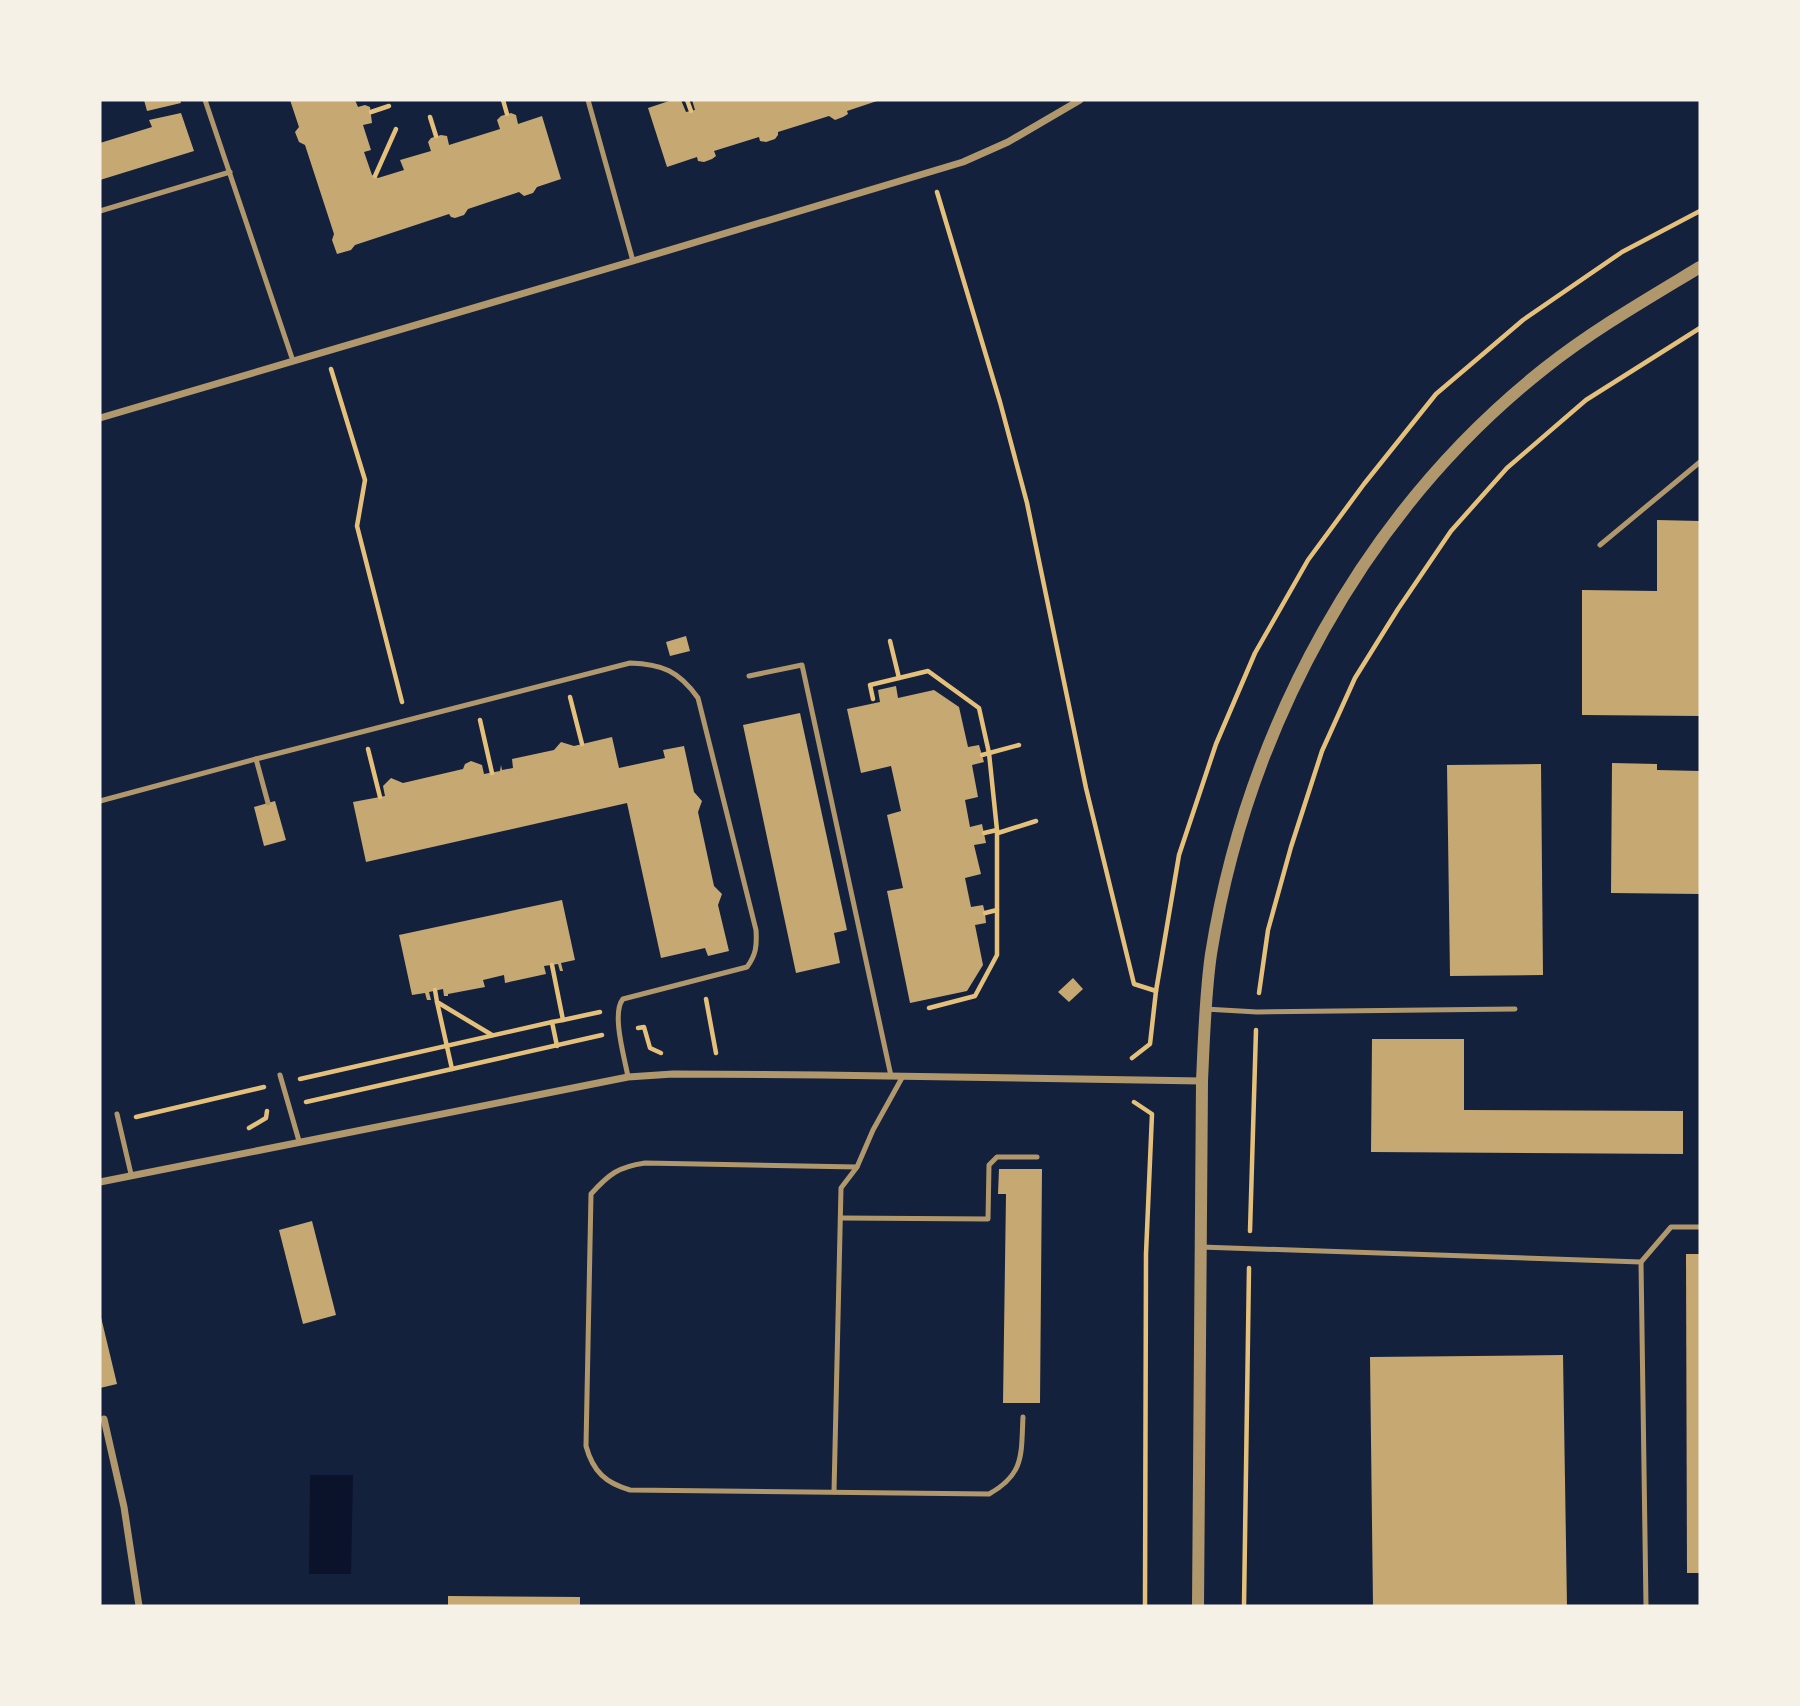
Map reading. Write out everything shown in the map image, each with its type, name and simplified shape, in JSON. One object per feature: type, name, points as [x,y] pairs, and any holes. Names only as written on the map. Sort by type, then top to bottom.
[{"type":"street","points":[[100,418],[963,162],[1008,142],[1080,100]]},
{"type":"street","points":[[1198,1606],[1202,1081],[1205,1009],[1216,930],[1233,850],[1250,793],[1299,674],[1328,621],[1391,526],[1429,480],[1544,369],[1586,339],[1700,267]]},
{"type":"street","points":[[100,1182],[628,1077],[673,1074],[1202,1081]]},
{"type":"street","points":[[104,1419],[124,1507],[139,1606]]},
{"type":"lane","points":[[205,100],[293,361]]},
{"type":"lane","points":[[588,100],[633,261]]},
{"type":"lane","points":[[100,211],[230,172]]},
{"type":"lane","points":[[1600,545],[1700,462]]},
{"type":"lane","points":[[100,801],[256,758],[630,663],[650,664],[670,670],[687,681],[698,698],[757,930],[755,957],[747,967],[733,973],[623,999],[617,1008],[628,1077]]},
{"type":"lane","points":[[749,676],[802,665],[891,1076]]},
{"type":"lane","points":[[256,758],[268,803]]},
{"type":"lane","points":[[1205,1009],[1256,1012],[1515,1009]]},
{"type":"lane","points":[[281,1075],[299,1141]]},
{"type":"lane","points":[[834,1492],[841,1188],[857,1167],[873,1129],[903,1076]]},
{"type":"lane","points":[[118,1118],[131,1174]]},
{"type":"lane","points":[[841,1218],[988,1219],[989,1164],[997,1157],[1037,1157]]},
{"type":"lane","points":[[857,1167],[645,1163],[612,1172],[591,1194],[586,1446],[598,1474],[611,1484],[631,1490],[989,1494],[1010,1479],[1018,1468],[1023,1417]]},
{"type":"lane","points":[[1646,1606],[1641,1262],[1671,1227],[1700,1227]]},
{"type":"lane","points":[[1201,1247],[1641,1262]]},
{"type":"path","points":[[503,100],[507,114]]},
{"type":"path","points":[[687,100],[691,111]]},
{"type":"path","points":[[371,112],[389,106]]},
{"type":"path","points":[[430,117],[436,136]]},
{"type":"path","points":[[375,176],[396,128]]},
{"type":"path","points":[[930,172],[1000,402],[1027,503],[1086,788],[1134,984],[1156,991]]},
{"type":"path","points":[[1244,1606],[1256,1012],[1268,930],[1291,846],[1322,751],[1355,678],[1398,609],[1451,531],[1507,468],[1586,400],[1700,328]]},
{"type":"path","points":[[326,351],[365,480],[357,526],[407,720]]},
{"type":"path","points":[[890,641],[899,678]]},
{"type":"path","points":[[873,699],[870,685],[928,671],[979,708],[989,753],[998,831],[998,955],[975,996],[929,1008]]},
{"type":"path","points":[[565,680],[582,744]]},
{"type":"path","points":[[885,682],[886,688]]},
{"type":"path","points":[[475,702],[492,772]]},
{"type":"path","points":[[364,731],[380,797]]},
{"type":"path","points":[[982,755],[1020,745]]},
{"type":"path","points":[[984,833],[1036,821]]},
{"type":"path","points":[[985,913],[998,910]]},
{"type":"path","points":[[552,965],[563,1020]]},
{"type":"path","points":[[435,990],[452,1069]]},
{"type":"path","points":[[438,1002],[493,1035]]},
{"type":"path","points":[[118,1118],[617,1008]]},
{"type":"path","points":[[552,1022],[557,1046]]},
{"type":"path","points":[[711,1023],[716,1053]]},
{"type":"path","points":[[239,1130],[260,1123],[266,1118],[268,1110],[620,1031]]},
{"type":"path","points":[[1132,1101],[1152,1114],[1146,1254],[1145,1606]]},
{"type":"water","points":[[310,1475],[353,1475],[351,1574],[309,1574]]},
{"type":"building","points":[[144,100],[180,100],[181,103],[147,111]]},
{"type":"building","points":[[290,100],[355,100],[358,107],[370,107],[372,123],[363,125],[371,150],[364,152],[372,175],[378,178],[404,170],[400,160],[431,151],[428,142],[431,138],[447,136],[449,145],[500,129],[497,120],[501,116],[511,113],[516,115],[518,124],[542,116],[561,179],[537,187],[533,193],[524,196],[519,192],[468,209],[464,215],[455,218],[449,214],[355,245],[351,250],[337,254],[332,240],[334,234],[305,145],[299,142],[295,132],[299,127]]},
{"type":"building","points":[[672,100],[681,100],[686,112],[695,110],[692,100],[880,100],[847,111],[848,114],[835,120],[829,116],[778,132],[775,139],[766,142],[760,141],[759,137],[714,151],[716,156],[704,162],[698,161],[697,157],[667,167],[648,108]]},
{"type":"building","points":[[181,113],[194,151],[100,180],[100,143],[152,127],[149,120]]},
{"type":"building","points":[[1657,520],[1700,521],[1700,716],[1582,715],[1582,590],[1657,591]]},
{"type":"building","points":[[686,636],[690,651],[670,656],[666,642]]},
{"type":"building","points":[[896,686],[898,698],[934,690],[959,707],[968,747],[979,745],[984,762],[972,765],[978,797],[965,800],[970,827],[982,824],[986,843],[974,845],[981,874],[965,878],[971,907],[983,905],[985,913],[986,923],[975,925],[983,965],[967,991],[910,1003],[887,891],[903,888],[887,815],[901,811],[891,766],[861,773],[847,709],[880,702],[878,690]]},
{"type":"building","points":[[800,713],[847,930],[834,933],[840,963],[796,973],[743,725]]},
{"type":"building","points":[[612,737],[619,768],[665,758],[663,750],[684,746],[694,792],[702,801],[698,812],[714,886],[722,894],[718,905],[729,951],[708,956],[705,948],[661,958],[627,803],[366,862],[353,802],[385,796],[383,786],[391,778],[403,783],[463,769],[465,764],[471,761],[482,765],[484,774],[500,771],[501,765],[502,770],[513,768],[512,759],[554,750],[561,742],[574,746]]},
{"type":"building","points":[[1612,763],[1657,764],[1657,770],[1700,771],[1700,894],[1611,893]]},
{"type":"building","points":[[1541,764],[1543,975],[1450,976],[1447,765]]},
{"type":"building","points":[[275,801],[286,840],[264,846],[254,807]]},
{"type":"building","points":[[562,900],[575,960],[561,963],[563,971],[560,971],[558,964],[544,966],[546,974],[505,983],[504,975],[483,980],[485,987],[448,996],[444,996],[443,989],[429,992],[431,1000],[427,1000],[425,993],[412,995],[399,935]]},
{"type":"building","points":[[1073,978],[1083,989],[1069,1002],[1058,992]]},
{"type":"building","points":[[1372,1039],[1464,1039],[1464,1110],[1683,1111],[1683,1154],[1371,1152]]},
{"type":"building","points":[[999,1169],[1042,1169],[1040,1403],[1003,1403],[1006,1194],[998,1194]]},
{"type":"building","points":[[312,1221],[336,1315],[303,1324],[279,1230]]},
{"type":"building","points":[[1686,1254],[1700,1254],[1700,1573],[1687,1573]]},
{"type":"building","points":[[100,1313],[117,1384],[100,1388]]},
{"type":"building","points":[[1563,1355],[1567,1606],[1373,1606],[1370,1357]]},
{"type":"building","points":[[448,1596],[580,1597],[580,1606],[448,1606]]}]
